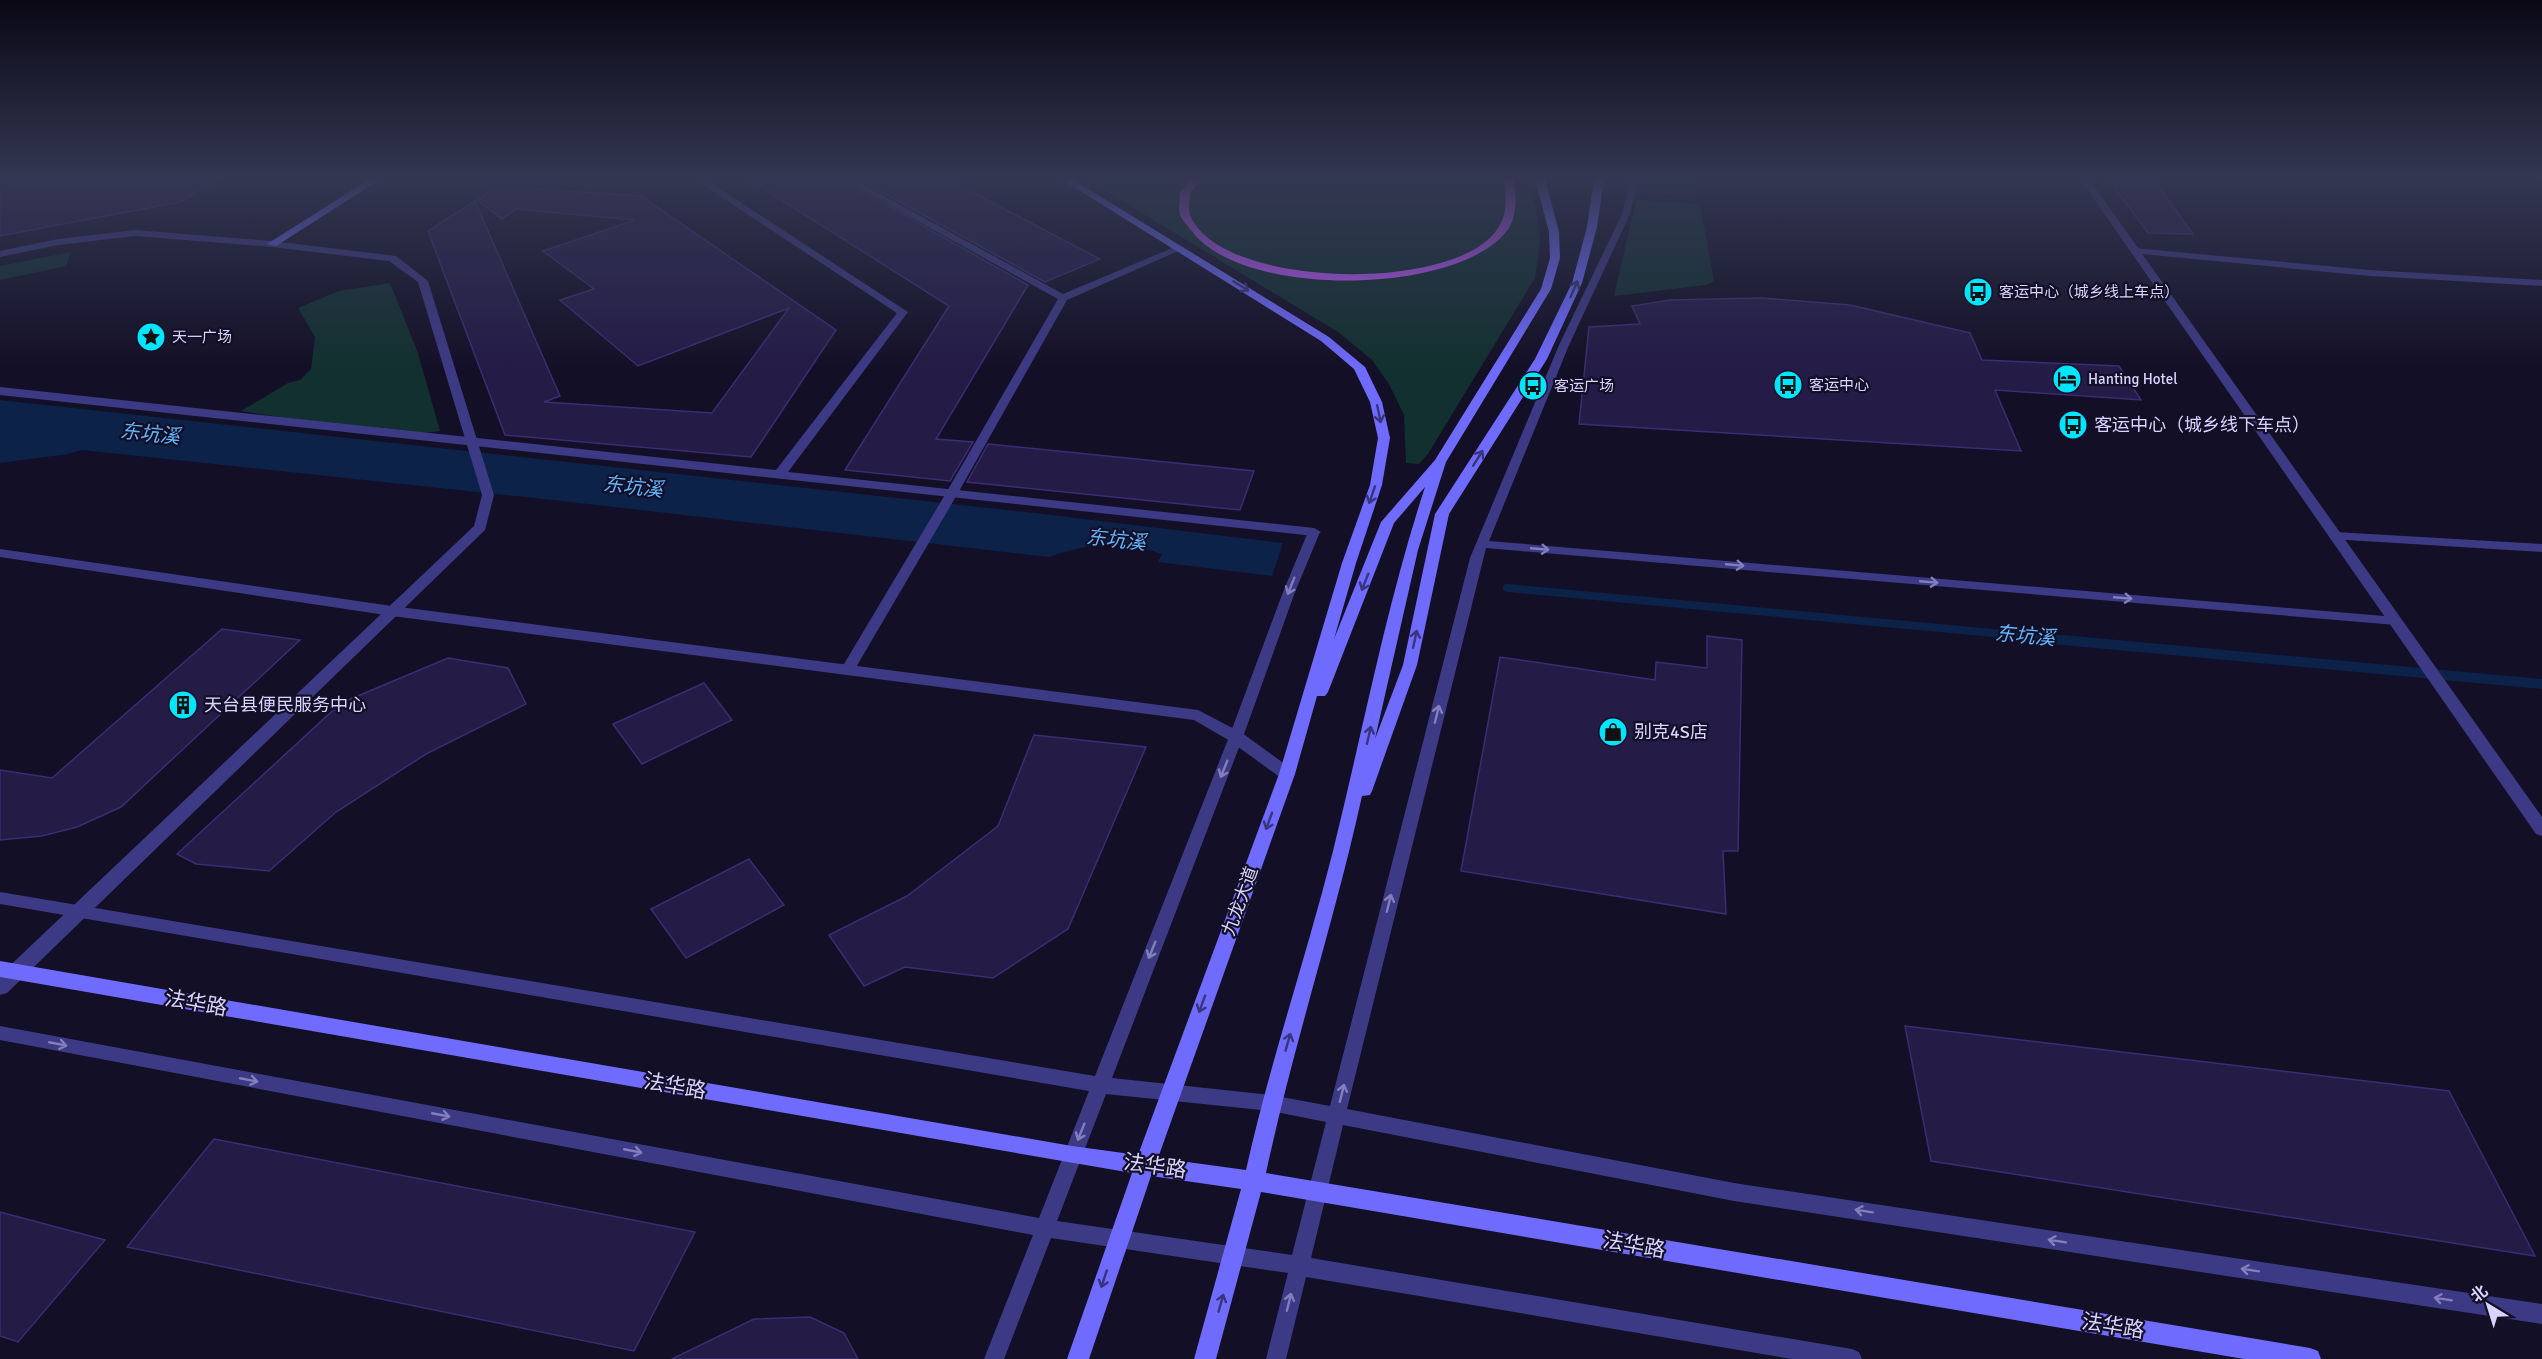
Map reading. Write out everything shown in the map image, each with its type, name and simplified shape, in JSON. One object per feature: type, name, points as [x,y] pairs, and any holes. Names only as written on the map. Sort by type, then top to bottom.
[{"type":"main road","points":[[1171,242],[1180,248]]},
{"type":"main road","points":[[1208,242],[1244,260],[1283,270],[1337,277],[1395,275],[1430,269],[1467,257],[1491,242]]},
{"type":"main road","points":[[1287,774],[1388,522],[1440,462],[1546,289],[1555,258],[1554,242]]},
{"type":"main road","points":[[1341,853],[1410,665],[1442,514],[1541,359],[1577,283],[1588,242]]},
{"type":"main road","name":"九龙大道","points":[[1078,1359],[1170,1092],[1287,774],[1349,562],[1376,484],[1384,438],[1376,402],[1359,367],[1325,339],[1180,248]]},
{"type":"main road","points":[[1205,1359],[1235,1255],[1271,1103],[1341,853],[1411,550],[1440,462]]},
{"type":"main road","name":"法华路","points":[[8,970],[1072,1155],[1316,1190],[2310,1359]]},
{"type":"street","points":[[0,254],[56,242]]},
{"type":"street","points":[[0,987],[8,970],[81,911],[480,527],[488,495],[423,281],[392,258],[252,242]]},
{"type":"street","points":[[779,475],[903,312],[796,242]]},
{"type":"street","points":[[2128,242],[2542,830]]},
{"type":"street","points":[[0,391],[1314,532]]},
{"type":"street","points":[[0,553],[392,611],[1198,715],[1236,737],[1287,774]]},
{"type":"lane","points":[[962,242],[1063,298]]},
{"type":"lane","points":[[1276,1359],[1316,1190],[1476,558],[1564,345],[1613,242]]},
{"type":"lane","points":[[848,669],[1063,298],[1180,248]]},
{"type":"lane","points":[[2134,251],[2370,273],[2542,283]]},
{"type":"lane","points":[[994,1359],[1314,532]]},
{"type":"lane","points":[[2335,536],[2542,548]]},
{"type":"lane","points":[[1482,544],[2396,621]]},
{"type":"lane","points":[[0,898],[1099,1085],[1271,1103],[1734,1192],[2542,1314]]},
{"type":"lane","points":[[0,1033],[1044,1228],[1235,1255],[1852,1359]]},
{"type":"green space","points":[[1190,242],[1540,242],[1535,278],[1428,454],[1419,464],[1406,463],[1404,415],[1389,384],[1372,360],[1338,332]]},
{"type":"green space","points":[[1626,242],[1707,242],[1714,281],[1706,285],[1614,296]]},
{"type":"green space","points":[[71,252],[66,266],[0,280],[0,266]]},
{"type":"green space","points":[[390,283],[418,353],[440,431],[399,436],[241,411],[288,383],[300,380],[311,369],[315,337],[298,308],[339,291]]},
{"type":"water","points":[[0,400],[1035,513],[1283,543],[1272,576],[1158,562],[1162,554],[1120,545],[1091,546],[1049,557],[553,500],[82,450],[0,463]]},
{"type":"building","points":[[432,242],[493,242],[560,396],[544,402],[712,413],[789,308],[638,366],[560,300],[594,289],[543,251],[568,242],[709,242],[836,330],[751,457],[505,435]]},
{"type":"building","points":[[848,242],[952,242],[1028,285],[936,439],[973,442],[950,481],[845,470],[949,306]]},
{"type":"building","points":[[973,242],[1068,242],[1100,259],[1045,282]]},
{"type":"building","name":"客运中心","points":[[1762,298],[1850,305],[1970,333],[1982,360],[2119,366],[2141,400],[1995,390],[2021,451],[1579,424],[1589,327],[1640,324],[1632,306],[1670,300]]},
{"type":"building","points":[[988,444],[1254,471],[1240,510],[967,482]]},
{"type":"building","name":"天台县便民服务中心","points":[[222,629],[300,640],[121,807],[77,827],[42,836],[0,840],[0,770],[52,778]]},
{"type":"building","name":"别克4S店","points":[[1707,636],[1742,640],[1738,851],[1723,851],[1726,914],[1461,871],[1500,657],[1655,680],[1656,662],[1707,668]]},
{"type":"building","points":[[448,658],[508,668],[526,704],[426,754],[336,812],[269,871],[196,864],[177,854],[341,703]]},
{"type":"building","points":[[704,683],[732,720],[642,764],[613,724]]},
{"type":"building","points":[[1034,735],[1146,747],[1068,929],[993,978],[905,967],[864,986],[829,935],[907,896],[998,826]]},
{"type":"building","points":[[749,859],[784,905],[686,958],[651,909]]},
{"type":"building","points":[[1905,1026],[2449,1091],[2535,1256],[1931,1161]]},
{"type":"building","points":[[214,1139],[695,1232],[634,1351],[127,1247]]},
{"type":"building","points":[[0,1212],[105,1240],[18,1342],[0,1336]]},
{"type":"building","points":[[810,1317],[844,1333],[858,1359],[672,1359],[754,1319]]},
{"type":"waterway","name":"东坑溪","points":[[1507,588],[2068,640]]},
{"type":"waterway","name":"东坑溪","points":[[2052,639],[2542,684]]},
{"type":"place","name":"客运中心（城乡线上车点）","points":[[1978,292]]},
{"type":"place","name":"天一广场","points":[[151,337]]},
{"type":"place","name":"Hanting Hotel","points":[[2067,379]]},
{"type":"place","name":"客运中心","points":[[1788,385]]},
{"type":"place","name":"客运广场","points":[[1533,386]]},
{"type":"place","name":"客运中心（城乡线下车点）","points":[[2073,425]]},
{"type":"place","name":"天台县便民服务中心","points":[[183,705]]},
{"type":"place","name":"别克4S店","points":[[1613,732]]}]
